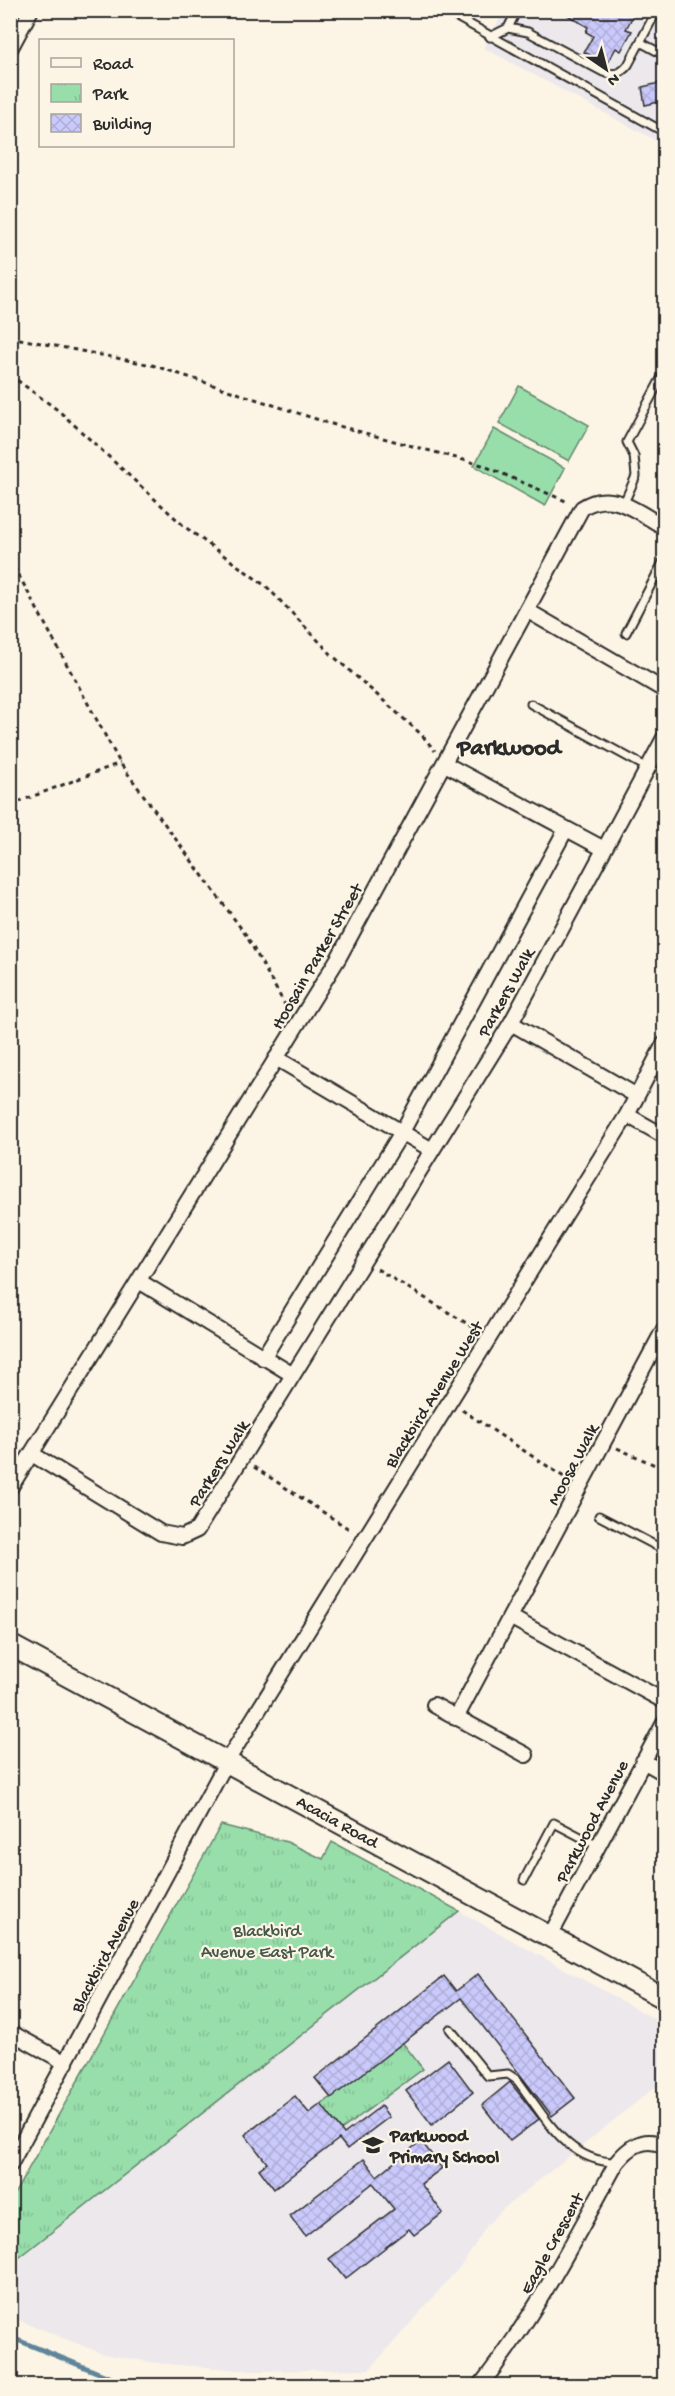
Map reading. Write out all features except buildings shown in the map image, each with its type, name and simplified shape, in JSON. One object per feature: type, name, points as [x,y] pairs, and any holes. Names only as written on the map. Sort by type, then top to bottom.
[{"type":"street","points":[[10,49],[31,10]]},
{"type":"street","points":[[582,508],[597,499],[608,499],[664,527]]},
{"type":"street","name":"Hoosain Parker Street","points":[[10,1488],[339,957],[582,508]]},
{"type":"street","points":[[528,611],[664,690]]},
{"type":"street","name":"Parkers Walk","points":[[32,1454],[161,1533],[173,1537],[189,1536],[206,1518],[511,1023],[664,738]]},
{"type":"street","points":[[445,764],[604,849]]},
{"type":"street","name":"Parkers Walk","points":[[263,1358],[402,1132],[566,830]]},
{"type":"street","points":[[511,1023],[637,1096]]},
{"type":"street","name":"Blackbird Avenue West","points":[[227,1761],[627,1115],[664,1044]]},
{"type":"street","points":[[276,1058],[432,1150]]},
{"type":"street","points":[[627,1115],[664,1136]]},
{"type":"street","points":[[139,1281],[293,1375]]},
{"type":"street","name":"Moosa Walk","points":[[456,1718],[664,1329]]},
{"type":"street","points":[[510,1617],[664,1701]]},
{"type":"street","name":"Acacia Road","points":[[10,1645],[664,1998]]},
{"type":"street","points":[[434,1706],[526,1755]]},
{"type":"street","name":"Parkwood Avenue","points":[[550,1936],[664,1723]]},
{"type":"street","name":"Blackbird Avenue","points":[[10,2165],[227,1761]]},
{"type":"street","points":[[644,1761],[664,1773]]},
{"type":"street","points":[[10,2032],[66,2063]]},
{"type":"street","name":"Eagle Crescent","points":[[480,2385],[538,2303],[617,2162],[625,2152],[640,2144],[646,2142],[664,2146]]},
{"type":"lane","points":[[444,10],[664,132]]},
{"type":"lane","points":[[490,37],[508,28],[517,10]]},
{"type":"lane","points":[[508,28],[528,32],[608,74],[617,74],[625,69],[653,12],[664,16]]},
{"type":"lane","points":[[640,42],[664,55]]},
{"type":"lane","points":[[623,505],[636,476],[634,456],[627,442],[664,373]]},
{"type":"lane","points":[[626,633],[664,560]]},
{"type":"lane","points":[[531,704],[648,768]]},
{"type":"lane","points":[[599,1516],[664,1550]]},
{"type":"lane","points":[[524,1880],[554,1823],[598,1846]]},
{"type":"lane","points":[[450,2029],[488,2076],[504,2074],[513,2076],[567,2144],[578,2153],[602,2162],[617,2162]]},
{"type":"path","points":[[10,337],[152,365],[328,423],[482,465],[582,508]]},
{"type":"path","points":[[10,375],[59,411],[185,527],[267,586],[332,655],[421,734],[445,764]]},
{"type":"path","points":[[10,560],[120,763],[246,935],[297,1024]]},
{"type":"path","points":[[10,805],[120,763]]},
{"type":"path","points":[[364,1260],[478,1330]]},
{"type":"path","points":[[458,1408],[580,1487]]},
{"type":"path","points":[[604,1442],[664,1469]]},
{"type":"path","points":[[250,1464],[353,1532]]},
{"type":"shaded area","points":[[504,11],[664,11],[664,145],[484,48]]},
{"type":"shaded area","name":"Parkwood Primary School","points":[[459,1911],[664,2024],[664,2080],[502,2210],[487,2225],[465,2261],[370,2369],[252,2371],[156,2363],[103,2354],[11,2317],[11,2264]]},
{"type":"green space","points":[[519,386],[589,425],[569,461],[499,423]]},
{"type":"green space","points":[[494,429],[565,468],[545,506],[474,466]]},
{"type":"green space","name":"Blackbird Avenue East Park","points":[[221,1825],[287,1842],[323,1859],[332,1842],[459,1911],[11,2264],[11,2200]]},
{"type":"green space","points":[[402,2042],[423,2069],[341,2130],[321,2105]]},
{"type":"waterway","points":[[10,2337],[131,2386]]},
{"type":"place","name":"Parkwood Primary School","points":[[373,2145]]},
{"type":"district","name":"Parkwood","points":[[509,746]]}]
